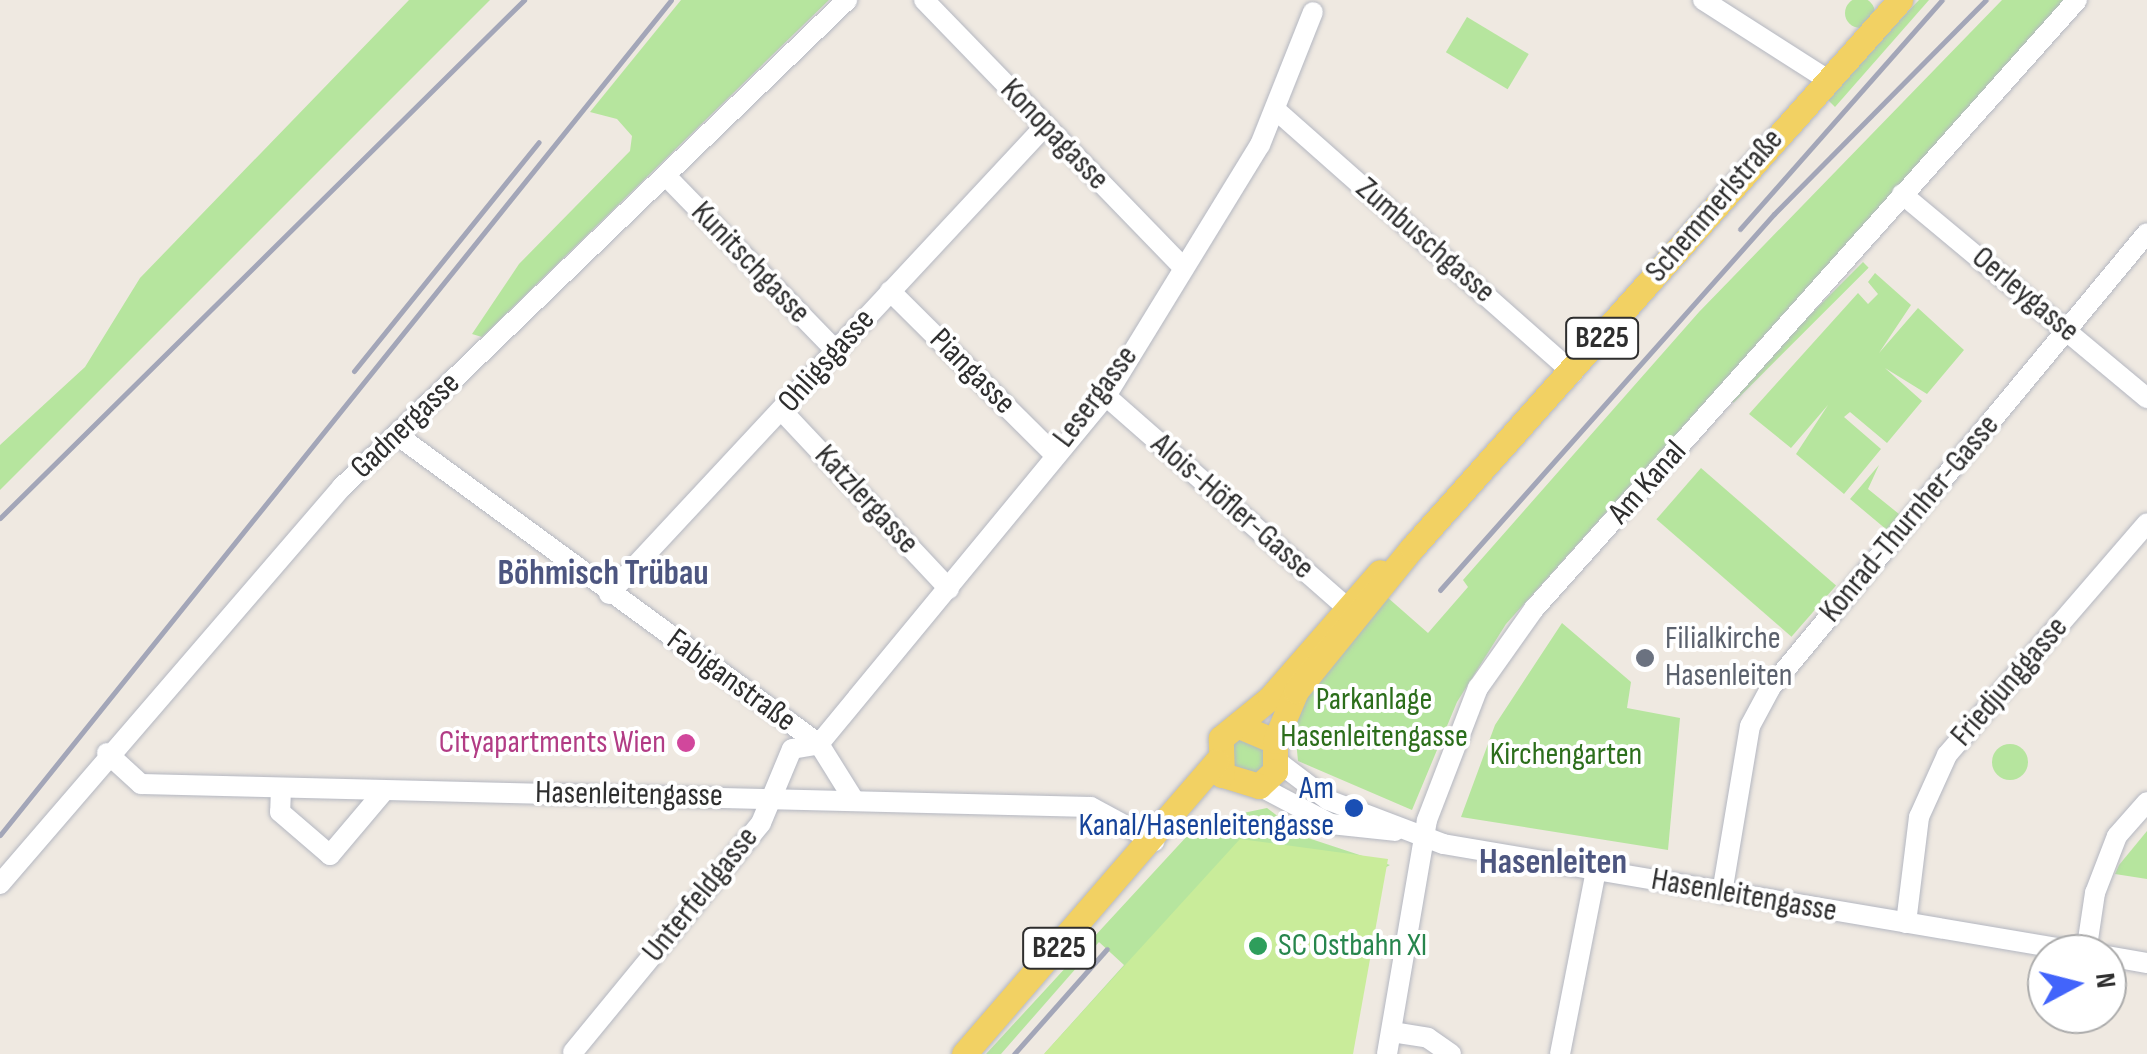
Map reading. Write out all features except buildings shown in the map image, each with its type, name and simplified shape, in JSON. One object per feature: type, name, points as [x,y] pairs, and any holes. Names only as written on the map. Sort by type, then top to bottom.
[{"type":"main road","name":"Schemmerlstraße","points":[[1239,726],[1412,548],[1900,0]]},
{"type":"main road","name":"Schemmerlstraße","points":[[1276,752],[1296,691],[1350,611]]},
{"type":"main road","points":[[1239,726],[1276,752]]},
{"type":"main road","name":"B225","points":[[964,1054],[1154,842],[1224,773],[1221,738],[1239,726]]},
{"type":"main road","name":"B225","points":[[1259,786],[1276,752]]},
{"type":"main road","points":[[1224,773],[1259,786]]},
{"type":"street","name":"Gadnergasse","points":[[0,884],[107,754],[397,435],[847,0]]},
{"type":"street","name":"Konopagasse","points":[[924,0],[1184,268]]},
{"type":"street","points":[[1703,0],[1828,80]]},
{"type":"street","name":"Am Kanal","points":[[1387,1054],[1422,839],[1456,732],[1510,641],[2077,0]]},
{"type":"street","name":"Lesergasse","points":[[819,744],[949,589],[1054,454],[1106,396],[1277,111],[1313,12]]},
{"type":"street","name":"Zumbuschgasse","points":[[1277,111],[1572,372]]},
{"type":"street","name":"Ohligsgasse","points":[[608,594],[1045,126]]},
{"type":"street","name":"Kunitschgasse","points":[[666,176],[834,349]]},
{"type":"street","name":"Oerleygasse","points":[[1902,194],[2147,398]]},
{"type":"street","name":"Konrad-Thurnher-Gasse","points":[[1722,892],[1750,726],[1771,687],[2147,234]]},
{"type":"street","name":"Piangasse","points":[[890,291],[1054,454]]},
{"type":"street","name":"Alois-Höfler-Gasse","points":[[1106,396],[1350,611]]},
{"type":"street","name":"Katzlergasse","points":[[782,411],[949,589]]},
{"type":"street","name":"Fabiganstraße","points":[[397,435],[608,594],[819,744],[854,800]]},
{"type":"street","name":"Friedjunggasse","points":[[1906,922],[1919,818],[1947,755],[2147,523]]},
{"type":"street","name":"Unterfeldgasse","points":[[573,1052],[773,798],[792,748],[819,744]]},
{"type":"street","name":"Hasenleitengasse","points":[[1276,752],[1312,791],[1422,839],[2027,943]]},
{"type":"street","name":"Hasenleitengasse","points":[[107,754],[141,784],[1091,807],[1154,842]]},
{"type":"street","name":"Hasenleitengasse","points":[[1259,786],[1331,824],[1398,831]]},
{"type":"street","points":[[280,788],[280,812],[330,855],[384,790]]},
{"type":"street","points":[[2094,934],[2117,836],[2147,802]]},
{"type":"street","points":[[1560,1054],[1596,871]]},
{"type":"street","points":[[1392,1032],[1428,1038],[1451,1054]]},
{"type":"green space","points":[[1860,-2],[1871,2],[1875,13],[1871,24],[1860,28],[1849,24],[1845,13],[1849,2]]},
{"type":"green space","points":[[409,0],[490,0],[0,490],[0,445],[85,367],[140,278]]},
{"type":"green space","points":[[681,0],[829,0],[482,337],[472,334],[519,264],[630,151],[632,136],[617,119],[590,112]]},
{"type":"green space","points":[[1919,0],[1929,0],[1835,107],[1826,98]]},
{"type":"green space","name":"Parkanlage Hasenleitengasse","points":[[2002,0],[2065,0],[1506,624],[1457,702],[1412,810],[1298,761],[1293,709],[1387,597],[1428,633],[1468,587],[1463,580],[1699,312]]},
{"type":"green space","points":[[1467,17],[1529,54],[1508,89],[1446,52]]},
{"type":"green space","points":[[1863,262],[1869,268],[1734,403],[1728,397]]},
{"type":"green space","points":[[1875,273],[1911,305],[1879,353],[1918,308],[1964,350],[1927,394],[1885,368],[1922,401],[1887,443],[1850,412],[1844,417],[1881,449],[1844,494],[1796,454],[1828,405],[1791,448],[1749,414],[1858,293],[1868,304],[1878,294],[1868,282]]},
{"type":"green space","points":[[1879,465],[1868,489],[1899,514],[1887,530],[1850,499]]},
{"type":"green space","points":[[1701,468],[1836,585],[1791,637],[1656,519]]},
{"type":"green space","name":"Kirchengarten","points":[[1562,623],[1631,682],[1627,708],[1680,718],[1668,850],[1461,817],[1495,725]]},
{"type":"green space","points":[[1241,736],[1257,737],[1269,757],[1257,775],[1234,772],[1230,745]]},
{"type":"green space","points":[[2010,744],[2023,749],[2028,762],[2023,775],[2010,780],[1997,775],[1992,762],[1997,749]]},
{"type":"green space","points":[[1267,808],[1305,837],[1390,865],[1044,1054],[1124,965],[1099,942],[1001,1054],[986,1054],[1200,822]]},
{"type":"green space","points":[[2147,831],[2147,879],[2115,874],[2119,865]]},
{"type":"green space","name":"SC Ostbahn XI","points":[[1240,839],[1388,859],[1353,1054],[1044,1054]]},
{"type":"railway","points":[[0,518],[524,0]]},
{"type":"railway","points":[[0,835],[671,0]]},
{"type":"railway","points":[[1740,229],[1942,0]]},
{"type":"railway","points":[[1440,590],[1774,214],[1986,0]]},
{"type":"railway","points":[[354,371],[539,142]]},
{"type":"railway","points":[[1014,1054],[1107,949]]},
{"type":"place","name":"Filialkirche Hasenleiten","points":[[1645,658]]},
{"type":"place","name":"Cityapartments Wien","points":[[686,743]]},
{"type":"place","name":"Am Kanal/Hasenleitengasse","points":[[1354,808]]},
{"type":"place","name":"SC Ostbahn XI","points":[[1258,946]]},
{"type":"district","name":"Böhmisch Trübau","points":[[603,574]]},
{"type":"district","name":"Hasenleiten","points":[[1553,863]]}]
